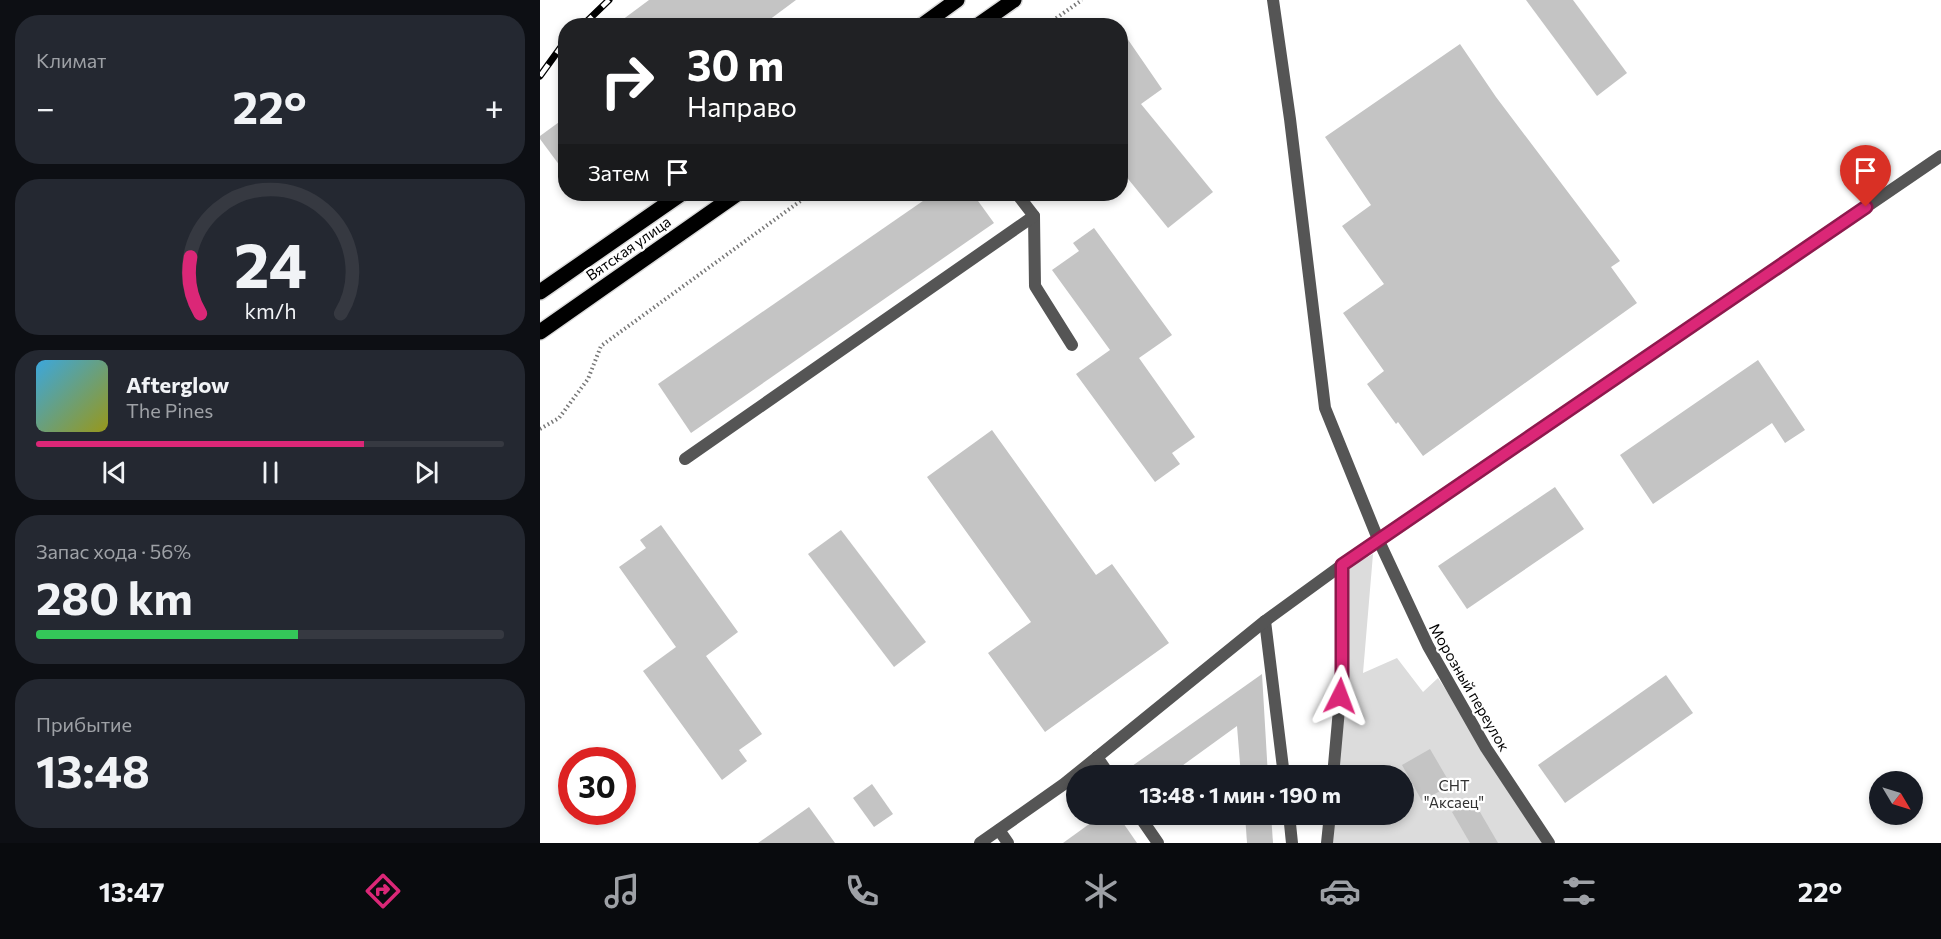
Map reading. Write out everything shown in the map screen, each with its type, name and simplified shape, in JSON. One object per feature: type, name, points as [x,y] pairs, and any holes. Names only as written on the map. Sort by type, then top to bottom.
[{"type":"main road","points":[[932,18],[957,0]]},
{"type":"main road","points":[[988,18],[1014,0]]},
{"type":"main road","name":"Вятская улица","points":[[540,292],[671,201]]},
{"type":"main road","name":"Вятская улица","points":[[540,332],[727,201]]},
{"type":"street","name":"Морозный переулок","points":[[1273,0],[1290,119],[1325,408],[1378,539],[1428,646],[1486,748],[1549,843]]},
{"type":"street","points":[[980,843],[1064,784],[1265,621],[1378,539],[1941,156]]},
{"type":"street","points":[[1022,201],[1034,216],[1035,286],[1072,345]]},
{"type":"street","points":[[685,459],[1034,216]]},
{"type":"street","points":[[1334,765],[1342,676],[1342,565]]},
{"type":"street","points":[[1265,621],[1283,765]]},
{"type":"street","points":[[1097,757],[1102,765]]},
{"type":"street","points":[[1146,825],[1158,843]]},
{"type":"street","points":[[1290,825],[1292,843]]},
{"type":"street","points":[[1328,843],[1329,825]]},
{"type":"street","points":[[999,830],[1008,843]]},
{"type":"path","points":[[1056,18],[1082,0]]},
{"type":"path","points":[[540,429],[559,418],[565,411],[588,379],[601,346],[800,201]]},
{"type":"green space","name":"СНТ \"Аксаец\"","points":[[1373,554],[1363,673],[1397,658],[1423,692],[1438,678],[1548,843],[1333,843],[1334,825],[1414,825],[1414,765],[1338,765],[1348,568]]},
{"type":"building","points":[[649,0],[796,0],[772,18],[625,18]]},
{"type":"building","points":[[1526,0],[1573,0],[1627,73],[1597,96]]},
{"type":"building","points":[[1128,40],[1162,89],[1141,104],[1213,192],[1168,228],[1128,179]]},
{"type":"building","points":[[1460,44],[1496,97],[1620,261],[1611,267],[1637,303],[1423,456],[1367,384],[1384,371],[1343,313],[1384,284],[1342,226],[1371,205],[1325,137]]},
{"type":"building","points":[[558,123],[558,163],[540,139],[540,136]]},
{"type":"building","points":[[923,201],[978,201],[994,223],[691,433],[658,384]]},
{"type":"building","points":[[1094,228],[1172,335],[1139,358],[1195,437],[1172,453],[1180,464],[1155,482],[1076,374],[1110,350],[1052,270],[1079,251],[1073,243]]},
{"type":"building","points":[[1758,360],[1805,430],[1785,443],[1772,423],[1653,504],[1620,455]]},
{"type":"building","points":[[992,430],[1096,575],[1112,564],[1169,643],[1045,732],[988,653],[1031,622],[927,477]]},
{"type":"building","points":[[1555,487],[1584,529],[1467,609],[1438,566]]},
{"type":"building","points":[[661,525],[738,632],[706,656],[762,734],[739,750],[747,761],[722,780],[643,671],[676,647],[619,567],[646,548],[640,540]]},
{"type":"building","points":[[841,530],[926,642],[894,667],[808,554]]},
{"type":"building","points":[[1262,674],[1267,765],[1240,765],[1237,726],[1183,765],[1134,765]]},
{"type":"building","points":[[1666,675],[1693,713],[1565,803],[1538,765]]},
{"type":"building","points":[[1430,749],[1451,785],[1422,801],[1414,787],[1414,765],[1402,765]]},
{"type":"building","points":[[872,784],[893,814],[874,827],[853,798]]},
{"type":"building","points":[[1473,800],[1498,843],[1470,843],[1452,812]]},
{"type":"building","points":[[809,807],[835,843],[758,843]]},
{"type":"building","points":[[1088,825],[1125,825],[1137,843],[1063,843]]},
{"type":"building","points":[[1246,825],[1272,825],[1273,843],[1247,843]]},
{"type":"railway","points":[[590,18],[609,0]]},
{"type":"railway","points":[[540,76],[558,51]]},
{"type":"route","points":[[1340,696],[1342,565],[1866,207]]}]
